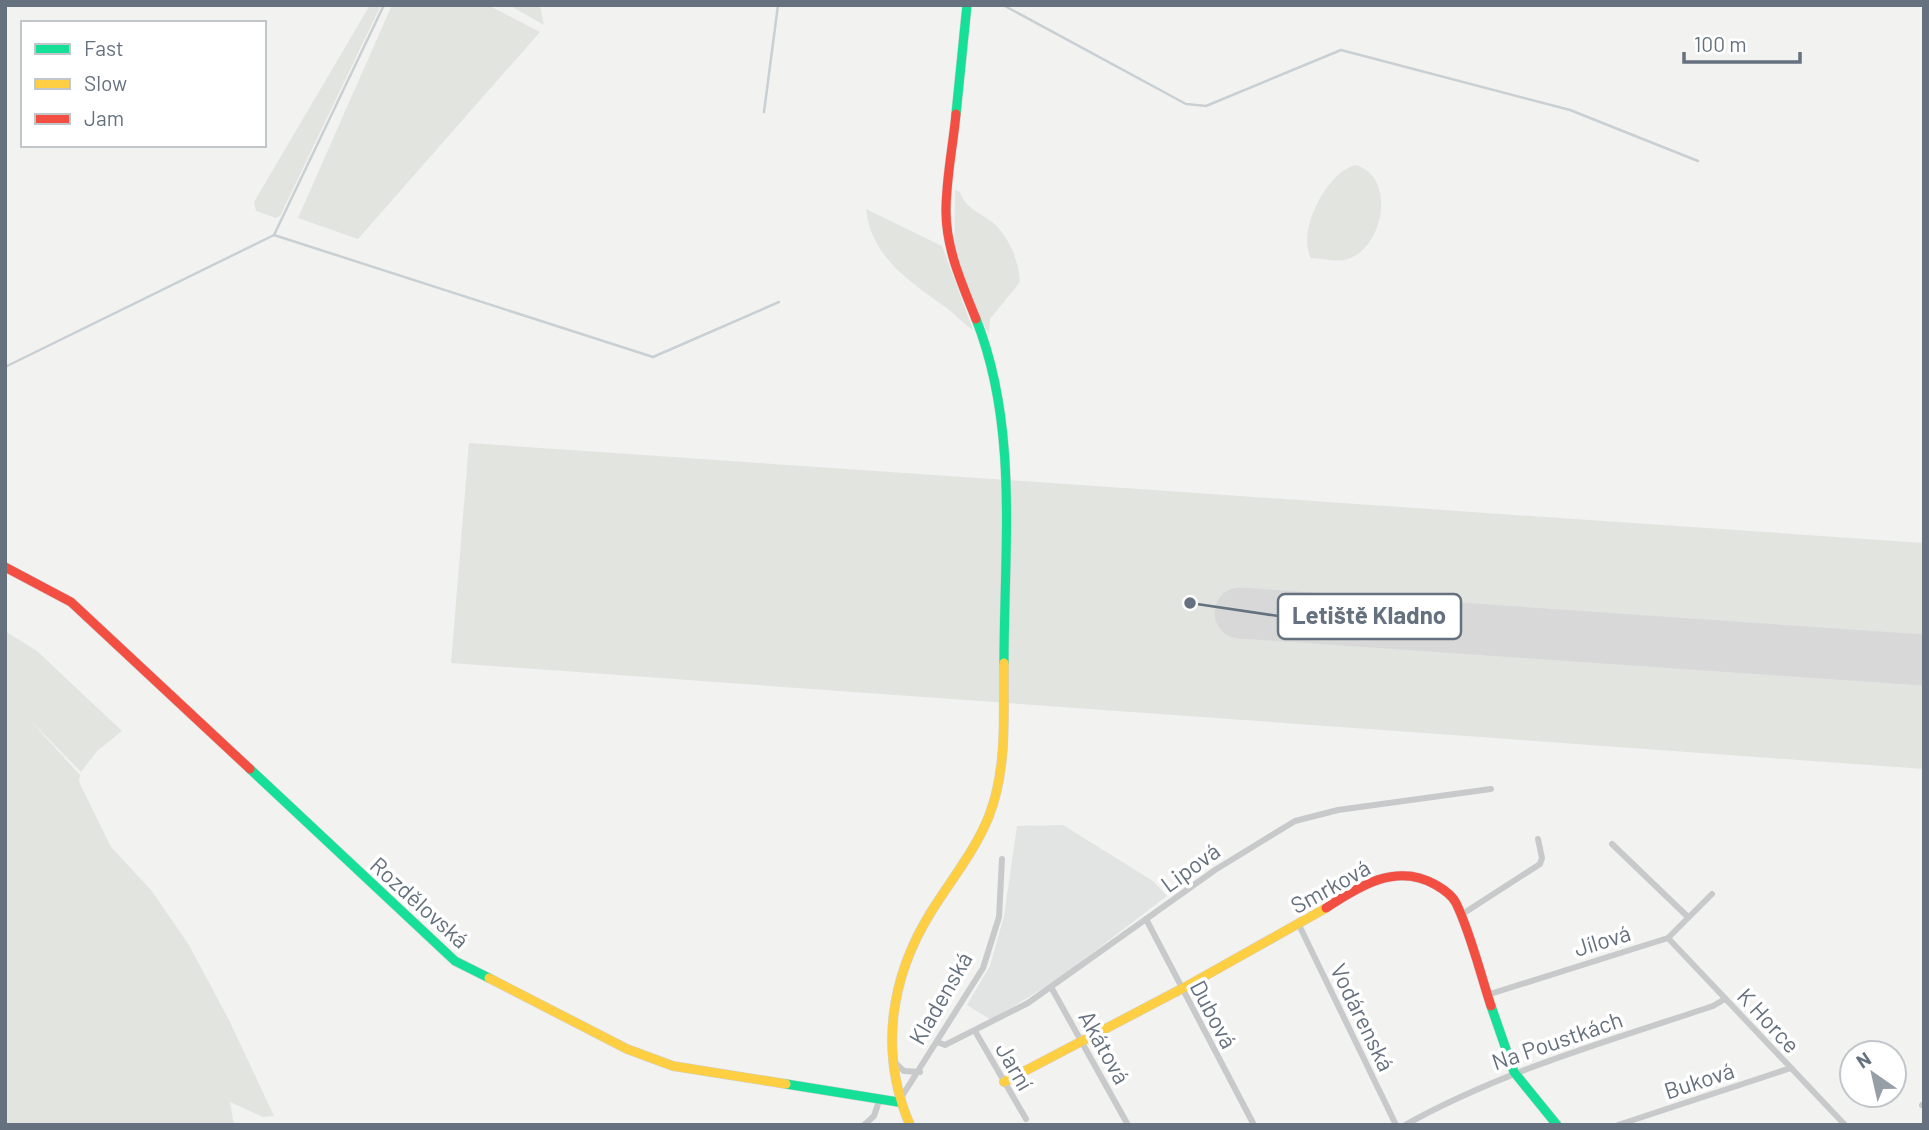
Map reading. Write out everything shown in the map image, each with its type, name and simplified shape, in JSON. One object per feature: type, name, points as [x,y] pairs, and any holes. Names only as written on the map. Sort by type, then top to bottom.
[{"type":"street","points":[[910,1125],[898,1102],[892,1060],[892,1023],[899,984],[915,940],[981,832],[996,795],[1003,756],[1004,433],[999,386],[954,268],[946,238],[946,209],[967,5]]},
{"type":"street","name":"Rozdělovská","points":[[5,567],[71,602],[455,961],[627,1049],[673,1066],[898,1102]]},
{"type":"street","name":"Lipová","points":[[937,1042],[945,1045],[975,1031],[1051,987],[1261,839],[1295,821],[1338,810],[1491,789]]},
{"type":"street","points":[[1461,915],[1540,864],[1542,859],[1538,839]]},
{"type":"street","points":[[1612,844],[1688,918]]},
{"type":"street","name":"Kladenská","points":[[898,1102],[920,1072],[983,968],[999,917],[1002,859]]},
{"type":"street","name":"Smrková","points":[[1004,1083],[1299,925],[1367,884],[1387,877],[1407,875],[1426,878],[1446,889],[1455,901],[1514,1072],[1557,1125]]},
{"type":"street","name":"Jílová","points":[[1487,995],[1668,938],[1712,894]]},
{"type":"street","name":"Dubová","points":[[1146,919],[1254,1125]]},
{"type":"street","name":"Vodárenská","points":[[1299,925],[1396,1125]]},
{"type":"street","name":"K Horce","points":[[1668,938],[1845,1125]]},
{"type":"street","name":"Akátová","points":[[1051,987],[1128,1125]]},
{"type":"street","name":"Na Poustkách","points":[[1405,1125],[1460,1094],[1514,1072],[1713,1006],[1725,999]]},
{"type":"street","name":"Jarní","points":[[975,1031],[1026,1119]]},
{"type":"street","name":"Kladenská","points":[[892,1060],[904,1071],[920,1072]]},
{"type":"street","name":"Buková","points":[[1618,1125],[1791,1068]]},
{"type":"street","points":[[864,1125],[874,1116],[880,1098]]},
{"type":"shaded area","points":[[370,5],[381,5],[280,216],[276,218],[256,211],[254,202]]},
{"type":"shaded area","points":[[392,5],[488,5],[540,32],[358,239],[298,218]]},
{"type":"shaded area","points":[[509,5],[540,5],[544,25]]},
{"type":"shaded area","points":[[1356,165],[1369,172],[1377,184],[1381,199],[1376,230],[1368,244],[1357,254],[1344,260],[1311,258],[1307,247],[1308,233],[1317,204],[1335,178]]},
{"type":"shaded area","points":[[955,190],[960,192],[969,206],[998,228],[1012,249],[1018,266],[1020,282],[990,319],[989,335],[961,276],[954,254]]},
{"type":"shaded area","points":[[866,209],[942,246],[973,330],[895,268],[876,242]]},
{"type":"shaded area","points":[[469,443],[1924,543],[1924,769],[451,663]]},
{"type":"shaded area","points":[[5,631],[37,651],[122,731],[97,751],[81,772],[28,718],[80,775],[79,782],[111,847],[151,890],[189,945],[229,1020],[274,1116],[263,1117],[230,1102],[234,1125],[5,1125]]},
{"type":"shaded area","points":[[1063,825],[1153,881],[1167,896],[1057,980],[991,1020],[967,1005],[990,966],[1004,916],[1017,826]]},
{"type":"waterway","points":[[5,367],[274,235],[384,5]]},
{"type":"waterway","points":[[764,112],[778,5]]},
{"type":"waterway","points":[[1003,5],[1186,104],[1206,106],[1341,50],[1570,110],[1698,161]]},
{"type":"waterway","points":[[274,235],[653,357],[779,302]]},
{"type":"runway","points":[[1240,613],[1924,660]]},
{"type":"traffic: fast","points":[[956,114],[967,5]]},
{"type":"traffic: fast","points":[[976,319],[990,360],[1004,445],[1004,663]]},
{"type":"traffic: fast","points":[[250,769],[455,961],[489,978]]},
{"type":"traffic: fast","points":[[1491,1006],[1514,1072],[1557,1125]]},
{"type":"traffic: fast","points":[[786,1084],[898,1102]]},
{"type":"traffic: slow","points":[[910,1125],[894,1071],[892,1043],[898,989],[917,937],[977,841],[989,816],[1002,760],[1004,663]]},
{"type":"traffic: slow","points":[[1004,1082],[1187,986],[1326,908]]},
{"type":"traffic: slow","points":[[489,978],[627,1049],[673,1066],[786,1084]]},
{"type":"traffic: jam","points":[[956,114],[947,187],[947,225],[956,266],[976,319]]},
{"type":"traffic: jam","points":[[5,567],[71,602],[250,769]]},
{"type":"traffic: jam","points":[[1326,908],[1365,885],[1393,876],[1421,878],[1439,887],[1456,903],[1491,1006]]},
{"type":"place","name":"Letiště Kladno","points":[[1190,603]]}]
